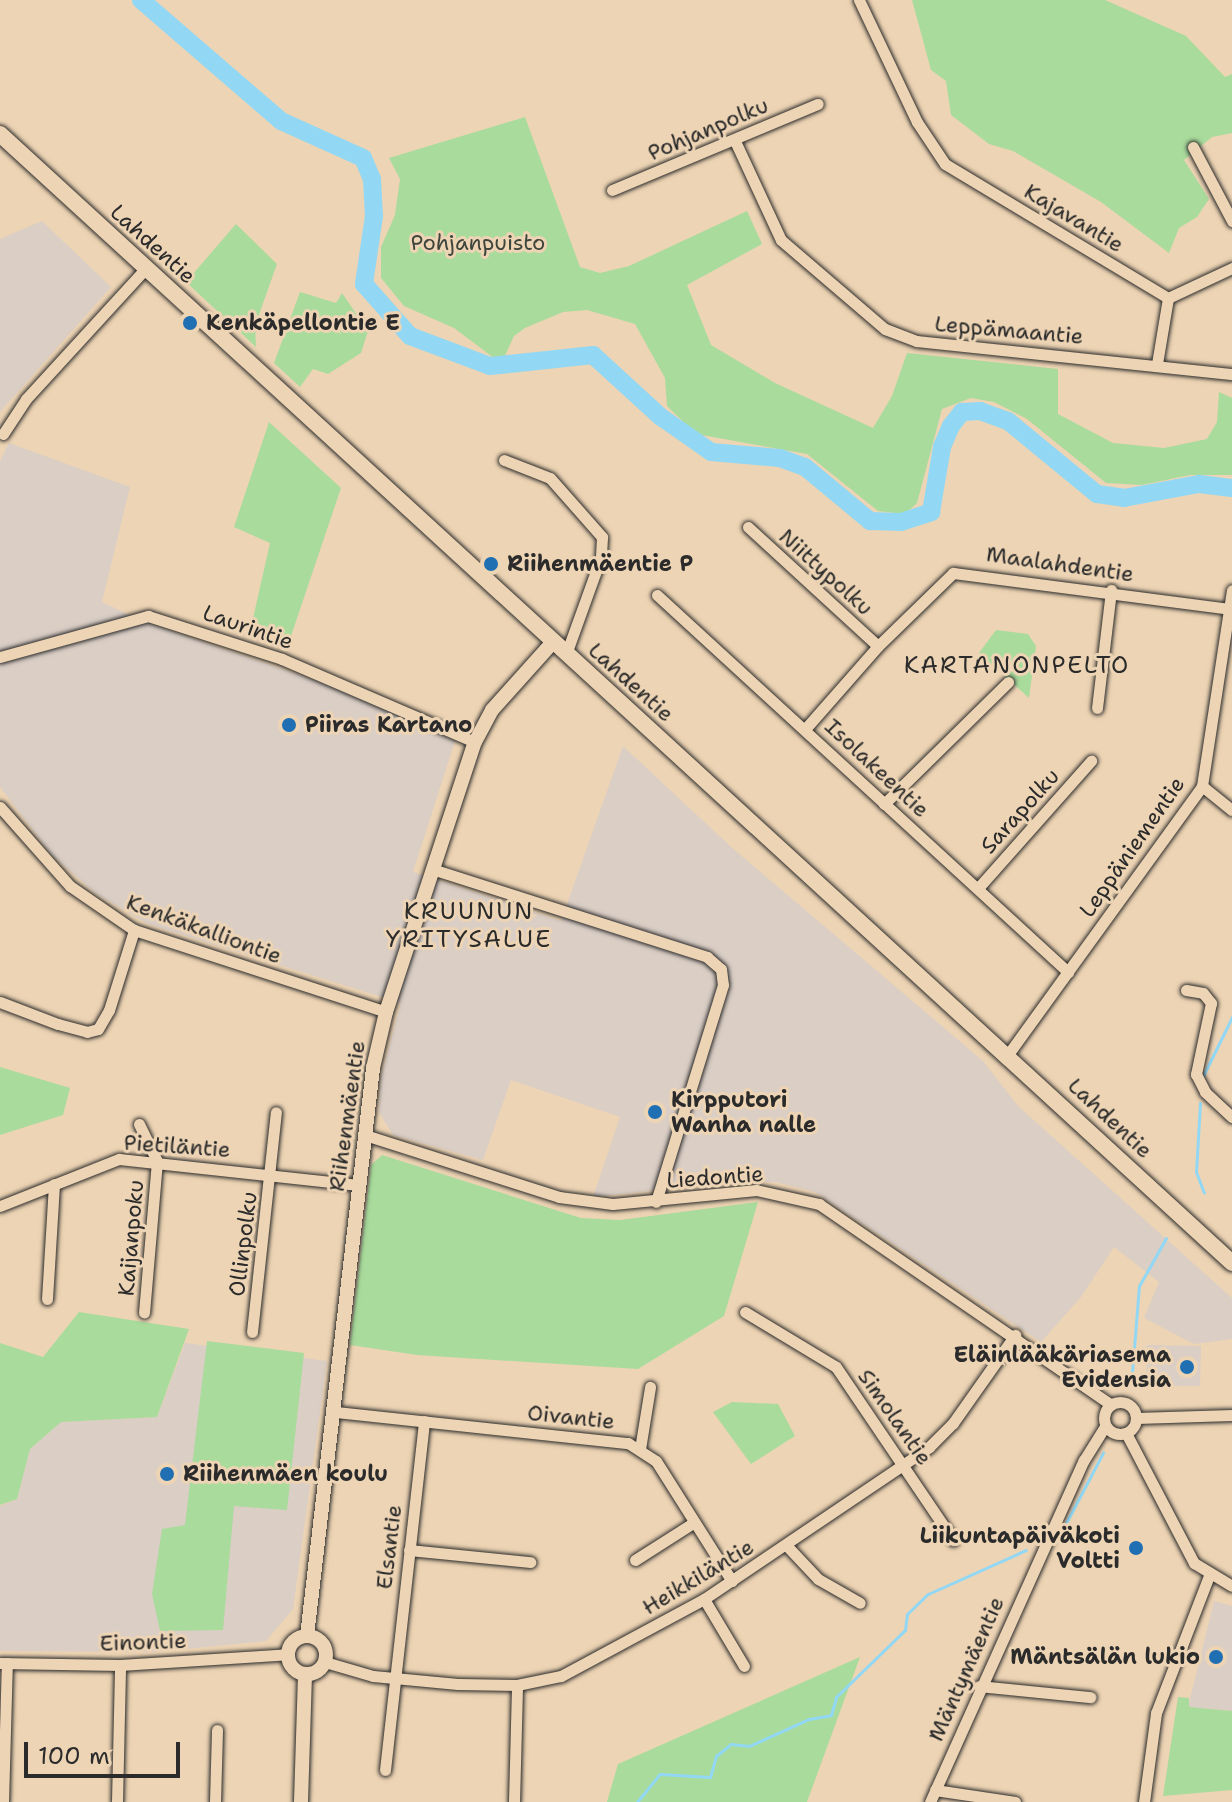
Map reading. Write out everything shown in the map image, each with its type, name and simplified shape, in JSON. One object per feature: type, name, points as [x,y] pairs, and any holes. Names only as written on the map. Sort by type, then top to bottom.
[{"type":"main road","name":"Lahdentie","points":[[0,134],[566,654],[1009,1053],[1232,1263]]},
{"type":"street","name":"Kajavantie","points":[[859,0],[917,122],[945,164],[1168,298]]},
{"type":"street","name":"Pohjanpolku","points":[[612,190],[818,104]]},
{"type":"street","name":"Leppämaantie","points":[[735,141],[781,240],[885,329],[917,341],[1232,374]]},
{"type":"street","points":[[1193,147],[1232,221]]},
{"type":"street","points":[[1,435],[26,399],[146,268]]},
{"type":"street","points":[[1157,364],[1168,298],[1232,268]]},
{"type":"street","points":[[504,460],[550,478],[602,537],[601,557],[566,654]]},
{"type":"street","name":"Niittypolku","points":[[748,527],[878,646]]},
{"type":"street","name":"Maalahdentie","points":[[806,728],[878,646],[953,573],[1111,590],[1231,609]]},
{"type":"street","points":[[1097,708],[1111,590]]},
{"type":"street","name":"Leppäniementie","points":[[1009,1053],[1202,786],[1232,590]]},
{"type":"street","name":"Isolakeentie","points":[[657,595],[806,728],[884,804],[979,887],[1068,972]]},
{"type":"street","name":"Laurintie","points":[[0,657],[148,616],[282,659],[475,742]]},
{"type":"street","name":"Riihenmäentie","points":[[307,1636],[336,1412],[365,1135],[386,1012],[475,742],[492,710],[553,642]]},
{"type":"street","points":[[884,804],[1008,682]]},
{"type":"street","name":"Sarapolku","points":[[979,887],[1091,761]]},
{"type":"street","points":[[1202,786],[1232,810]]},
{"type":"street","name":"Kenkäkalliontie","points":[[0,807],[70,886],[134,930],[386,1012]]},
{"type":"street","points":[[432,869],[707,957],[721,969],[723,985],[656,1202]]},
{"type":"street","points":[[0,1002],[87,1032],[98,1029],[134,930]]},
{"type":"street","points":[[1186,990],[1203,993],[1211,1003],[1196,1074],[1205,1092],[1230,1112]]},
{"type":"street","name":"Ollinpolku","points":[[252,1332],[276,1112]]},
{"type":"street","name":"Kaijanpoku","points":[[139,1124],[157,1161],[144,1312]]},
{"type":"street","name":"Liedontie","points":[[365,1135],[559,1197],[613,1204],[756,1190],[819,1204],[1015,1335],[1111,1405]]},
{"type":"street","name":"Pietiläntie","points":[[0,1206],[119,1159],[271,1173],[359,1185]]},
{"type":"street","points":[[47,1299],[54,1184]]},
{"type":"street","name":"Simolantie","points":[[745,1312],[836,1367],[905,1464],[953,1540]]},
{"type":"street","name":"Heikkiläntie","points":[[325,1662],[393,1678],[517,1685],[561,1676],[704,1599],[905,1464],[953,1423],[1015,1335]]},
{"type":"street","points":[[640,1449],[650,1387]]},
{"type":"street","points":[[1126,1433],[1112,1433],[1105,1426],[1105,1412],[1111,1405],[1125,1403],[1136,1418]]},
{"type":"street","name":"Oivantie","points":[[336,1412],[628,1443],[656,1461],[732,1581]]},
{"type":"street","points":[[1136,1418],[1232,1415]]},
{"type":"street","points":[[1126,1433],[1136,1418]]},
{"type":"street","name":"Elsantie","points":[[385,1770],[424,1421]]},
{"type":"street","name":"Mäntymäentie","points":[[930,1802],[979,1686],[1084,1460],[1105,1426]]},
{"type":"street","points":[[1126,1433],[1189,1554],[1209,1576],[1232,1586]]},
{"type":"street","points":[[635,1560],[693,1523]]},
{"type":"street","points":[[787,1546],[818,1579],[860,1603]]},
{"type":"street","points":[[409,1550],[530,1562]]},
{"type":"street","points":[[1144,1802],[1156,1713],[1209,1576]]},
{"type":"street","points":[[704,1599],[744,1666]]},
{"type":"street","points":[[307,1636],[323,1644],[325,1662],[305,1674],[295,1670],[288,1654],[294,1641],[307,1636]]},
{"type":"street","name":"Einontie","points":[[4,1663],[120,1665],[288,1654]]},
{"type":"street","points":[[3,1802],[4,1663]]},
{"type":"street","points":[[117,1802],[120,1665]]},
{"type":"street","points":[[301,1802],[305,1674]]},
{"type":"street","points":[[514,1802],[517,1685]]},
{"type":"street","points":[[979,1686],[1090,1697]]},
{"type":"street","points":[[215,1802],[217,1730]]},
{"type":"street","points":[[935,1790],[1015,1802]]},
{"type":"shaded area","points":[[42,221],[111,287],[0,412],[0,239]]},
{"type":"shaded area","points":[[9,443],[130,487],[102,602],[144,622],[355,694],[455,741],[413,872],[561,921],[623,746],[730,846],[983,1061],[1018,1106],[1232,1298],[1232,1339],[1194,1344],[1144,1318],[1159,1282],[1114,1247],[1081,1297],[1041,1342],[815,1192],[776,1182],[730,1182],[593,1197],[620,1117],[511,1080],[483,1160],[393,1135],[379,1112],[381,1077],[401,1003],[148,924],[95,893],[52,855],[0,787],[0,461]]},
{"type":"shaded area","name":"Riihenmäen koulu","points":[[185,1343],[327,1361],[293,1609],[266,1641],[154,1652],[0,1651],[0,1506],[17,1499],[30,1449],[61,1422],[157,1417]]},
{"type":"shaded area","points":[[1147,1345],[1201,1346],[1200,1386],[1146,1386]]},
{"type":"shaded area","name":"Mäntsälän lukio","points":[[1214,1601],[1232,1606],[1232,1711],[1188,1707]]},
{"type":"green space","points":[[912,0],[1105,0],[1186,36],[1225,77],[1232,74],[1232,133],[1212,137],[1184,160],[1209,199],[1197,217],[1179,228],[1169,253],[1101,202],[1013,151],[989,144],[951,115],[946,81],[931,70]]},
{"type":"green space","name":"Pohjanpuisto","points":[[525,117],[580,267],[600,273],[629,266],[747,211],[762,244],[687,285],[711,345],[775,383],[873,428],[892,396],[907,353],[1058,369],[1058,414],[1113,443],[1164,448],[1207,439],[1217,422],[1219,392],[1232,398],[1232,475],[1190,475],[1142,485],[1106,483],[1027,419],[994,402],[971,398],[942,409],[917,503],[905,514],[878,511],[807,454],[696,434],[667,406],[665,378],[635,324],[587,310],[563,312],[525,328],[514,336],[503,360],[494,358],[454,328],[404,306],[381,278],[381,247],[395,215],[400,179],[389,158]]},
{"type":"green space","points":[[236,224],[277,264],[255,326],[256,347],[186,282]]},
{"type":"green space","points":[[300,292],[336,303],[342,293],[368,331],[361,353],[328,374],[313,369],[300,387],[274,363]]},
{"type":"green space","points":[[269,422],[341,488],[290,639],[252,623],[270,543],[234,527]]},
{"type":"green space","points":[[996,630],[1028,634],[1036,646],[1029,698],[979,653]]},
{"type":"green space","points":[[0,1067],[70,1088],[63,1115],[0,1135]]},
{"type":"green space","points":[[382,1155],[581,1218],[620,1220],[758,1202],[724,1316],[638,1369],[417,1355],[350,1345],[371,1165]]},
{"type":"green space","points":[[79,1312],[189,1329],[157,1417],[61,1422],[30,1449],[17,1499],[0,1505],[0,1343],[43,1357]]},
{"type":"green space","points":[[207,1341],[304,1353],[287,1510],[234,1506],[223,1630],[160,1631],[152,1594],[162,1529],[185,1525]]},
{"type":"green space","points":[[732,1402],[778,1404],[795,1436],[751,1464],[713,1412]]},
{"type":"green space","points":[[860,1657],[807,1802],[607,1802],[618,1764]]},
{"type":"green space","points":[[1178,1697],[1189,1698],[1189,1707],[1232,1711],[1232,1790],[1163,1796]]},
{"type":"waterway","points":[[141,0],[281,121],[363,158],[372,179],[374,216],[364,284],[410,336],[490,366],[593,355],[661,417],[711,452],[780,458],[805,467],[870,521],[901,522],[931,512],[942,447],[951,426],[962,412],[980,411],[1008,421],[1097,494],[1124,498],[1199,484],[1232,488]]},
{"type":"waterway","points":[[1203,1076],[1232,1017]]},
{"type":"waterway","points":[[1200,1103],[1196,1172],[1204,1193]]},
{"type":"waterway","points":[[1131,1385],[1139,1286],[1166,1238]]},
{"type":"waterway","points":[[1056,1542],[1103,1453]]},
{"type":"waterway","points":[[637,1802],[660,1774],[710,1777],[716,1756],[731,1744],[749,1746],[809,1719],[831,1715],[836,1697],[905,1630],[907,1614],[928,1594],[1026,1550]]},
{"type":"place","name":"Kenkäpellontie E","points":[[190,323]]},
{"type":"place","name":"Riihenmäentie P","points":[[491,564]]},
{"type":"place","name":"Piiras Kartano","points":[[289,725]]},
{"type":"place","name":"Kirpputori Wanha nalle","points":[[655,1112]]},
{"type":"place","name":"Eläinlääkäriasema Evidensia","points":[[1187,1367]]},
{"type":"place","name":"Riihenmäen koulu","points":[[167,1474]]},
{"type":"place","name":"Liikuntapäiväkoti Voltti","points":[[1136,1548]]},
{"type":"place","name":"Mäntsälän lukio","points":[[1216,1657]]},
{"type":"district","name":"KARTANONPELTO","points":[[1017,666]]},
{"type":"district","name":"KRUUNUN YRITYSALUE","points":[[469,926]]}]
